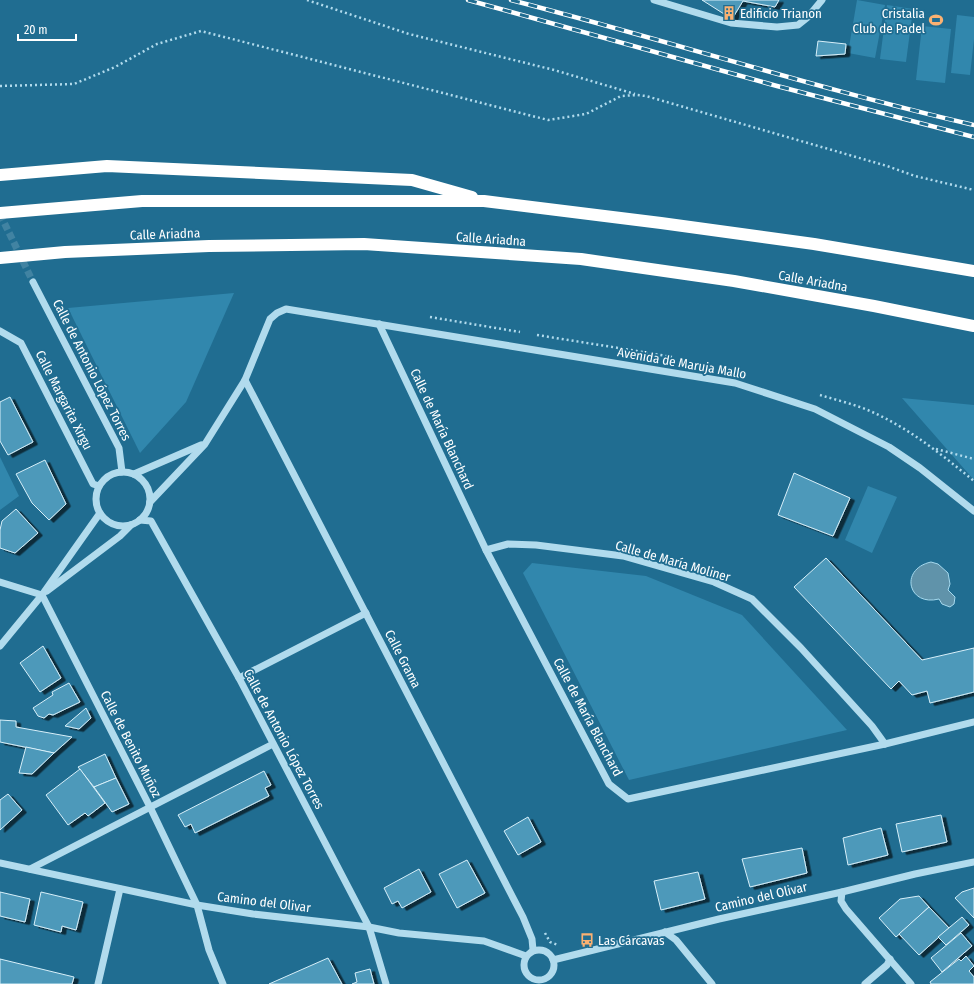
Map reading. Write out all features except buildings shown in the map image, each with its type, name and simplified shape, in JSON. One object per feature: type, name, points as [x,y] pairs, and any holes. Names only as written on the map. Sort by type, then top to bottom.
[{"type":"highway","points":[[0,174],[106,166],[412,180],[484,201]]},
{"type":"highway","points":[[0,213],[142,201],[484,201],[814,244],[974,271]]},
{"type":"highway","name":"Calle Ariadna","points":[[0,258],[65,252],[209,246],[364,244],[581,259],[734,281],[874,306],[974,326]]},
{"type":"street","points":[[654,0],[731,23],[777,28],[798,25],[808,18],[822,0]]},
{"type":"street","name":"Calle de Antonio López Torres","points":[[33,282],[119,448],[122,472]]},
{"type":"street","name":"Avenida de Maruja Mallo","points":[[150,502],[205,444],[245,380],[270,319],[277,313],[286,309],[735,383],[815,409],[889,447],[920,468],[974,511]]},
{"type":"street","name":"Calle de María Blanchard","points":[[379,324],[486,550],[609,784],[628,798],[885,744],[974,722]]},
{"type":"street","name":"Calle Margarita Xirgu","points":[[0,331],[21,343],[93,484],[99,486]]},
{"type":"street","name":"Calle Grama","points":[[245,380],[523,917],[532,939],[533,950]]},
{"type":"street","points":[[134,474],[205,444]]},
{"type":"street","points":[[42,595],[120,536],[131,525],[145,515],[150,502],[150,494],[146,485],[134,474],[122,472],[109,476],[99,486],[96,493],[97,507],[106,520],[122,526],[131,525]]},
{"type":"street","points":[[0,646],[42,595],[100,513]]},
{"type":"street","name":"Calle de Antonio López Torres","points":[[140,520],[151,521],[239,678],[369,927],[386,984]]},
{"type":"street","name":"Calle de María Moliner","points":[[486,550],[508,544],[536,545],[623,556],[714,582],[752,600],[802,648],[872,726],[885,744]]},
{"type":"street","points":[[0,582],[42,595]]},
{"type":"street","name":"Calle de Benito Muñoz","points":[[42,595],[150,807],[196,905],[209,950],[223,984]]},
{"type":"street","points":[[239,678],[366,613]]},
{"type":"street","points":[[30,869],[273,744]]},
{"type":"street","name":"Camino del Olivar","points":[[553,960],[665,932],[914,874],[974,862]]},
{"type":"street","name":"Camino del Olivar","points":[[0,863],[196,905],[253,914],[369,927],[399,933],[484,941],[526,956]]},
{"type":"street","points":[[98,984],[120,889]]},
{"type":"street","points":[[842,892],[842,901],[846,909],[911,984]]},
{"type":"street","points":[[665,932],[676,940],[712,984]]},
{"type":"street","points":[[533,950],[542,950],[549,953],[553,960],[554,969],[549,977],[541,982],[529,978],[523,968],[526,956],[533,950]]},
{"type":"street","points":[[865,984],[887,965],[890,959]]},
{"type":"path","points":[[306,0],[409,34],[554,70],[888,166],[915,176],[974,190]]},
{"type":"path","points":[[0,86],[74,84],[115,67],[157,44],[200,31],[548,120],[586,114],[621,96],[637,94]]},
{"type":"path","points":[[935,448],[974,458]]},
{"type":"shaded area","points":[[857,0],[885,5],[875,58],[848,53]]},
{"type":"shaded area","points":[[887,5],[913,9],[906,62],[880,59]]},
{"type":"shaded area","points":[[957,15],[974,17],[974,39],[970,75],[951,73]]},
{"type":"shaded area","points":[[922,26],[951,29],[945,83],[916,80]]},
{"type":"shaded area","points":[[234,293],[186,402],[140,453],[68,308]]},
{"type":"shaded area","points":[[902,398],[974,405],[974,480]]},
{"type":"shaded area","points":[[0,457],[19,496],[0,510]]},
{"type":"shaded area","points":[[868,486],[897,497],[872,553],[845,540]]},
{"type":"shaded area","points":[[931,562],[938,564],[948,573],[950,584],[948,590],[955,597],[954,604],[950,607],[942,604],[939,599],[928,600],[920,598],[914,593],[911,586],[911,579],[914,572],[921,566]]},
{"type":"shaded area","points":[[532,563],[646,576],[742,615],[847,730],[629,780],[523,573]]},
{"type":"tunnel","points":[[0,214],[33,282]]},
{"type":"railway","points":[[468,0],[777,86],[974,137]]},
{"type":"railway","points":[[511,0],[858,96],[974,125]]},
{"type":"place","name":"Edificio Trianon","points":[[729,13]]},
{"type":"place","name":"Cristalia Club de Padel","points":[[936,20]]},
{"type":"place","name":"Las Cárcavas","points":[[587,940]]}]
